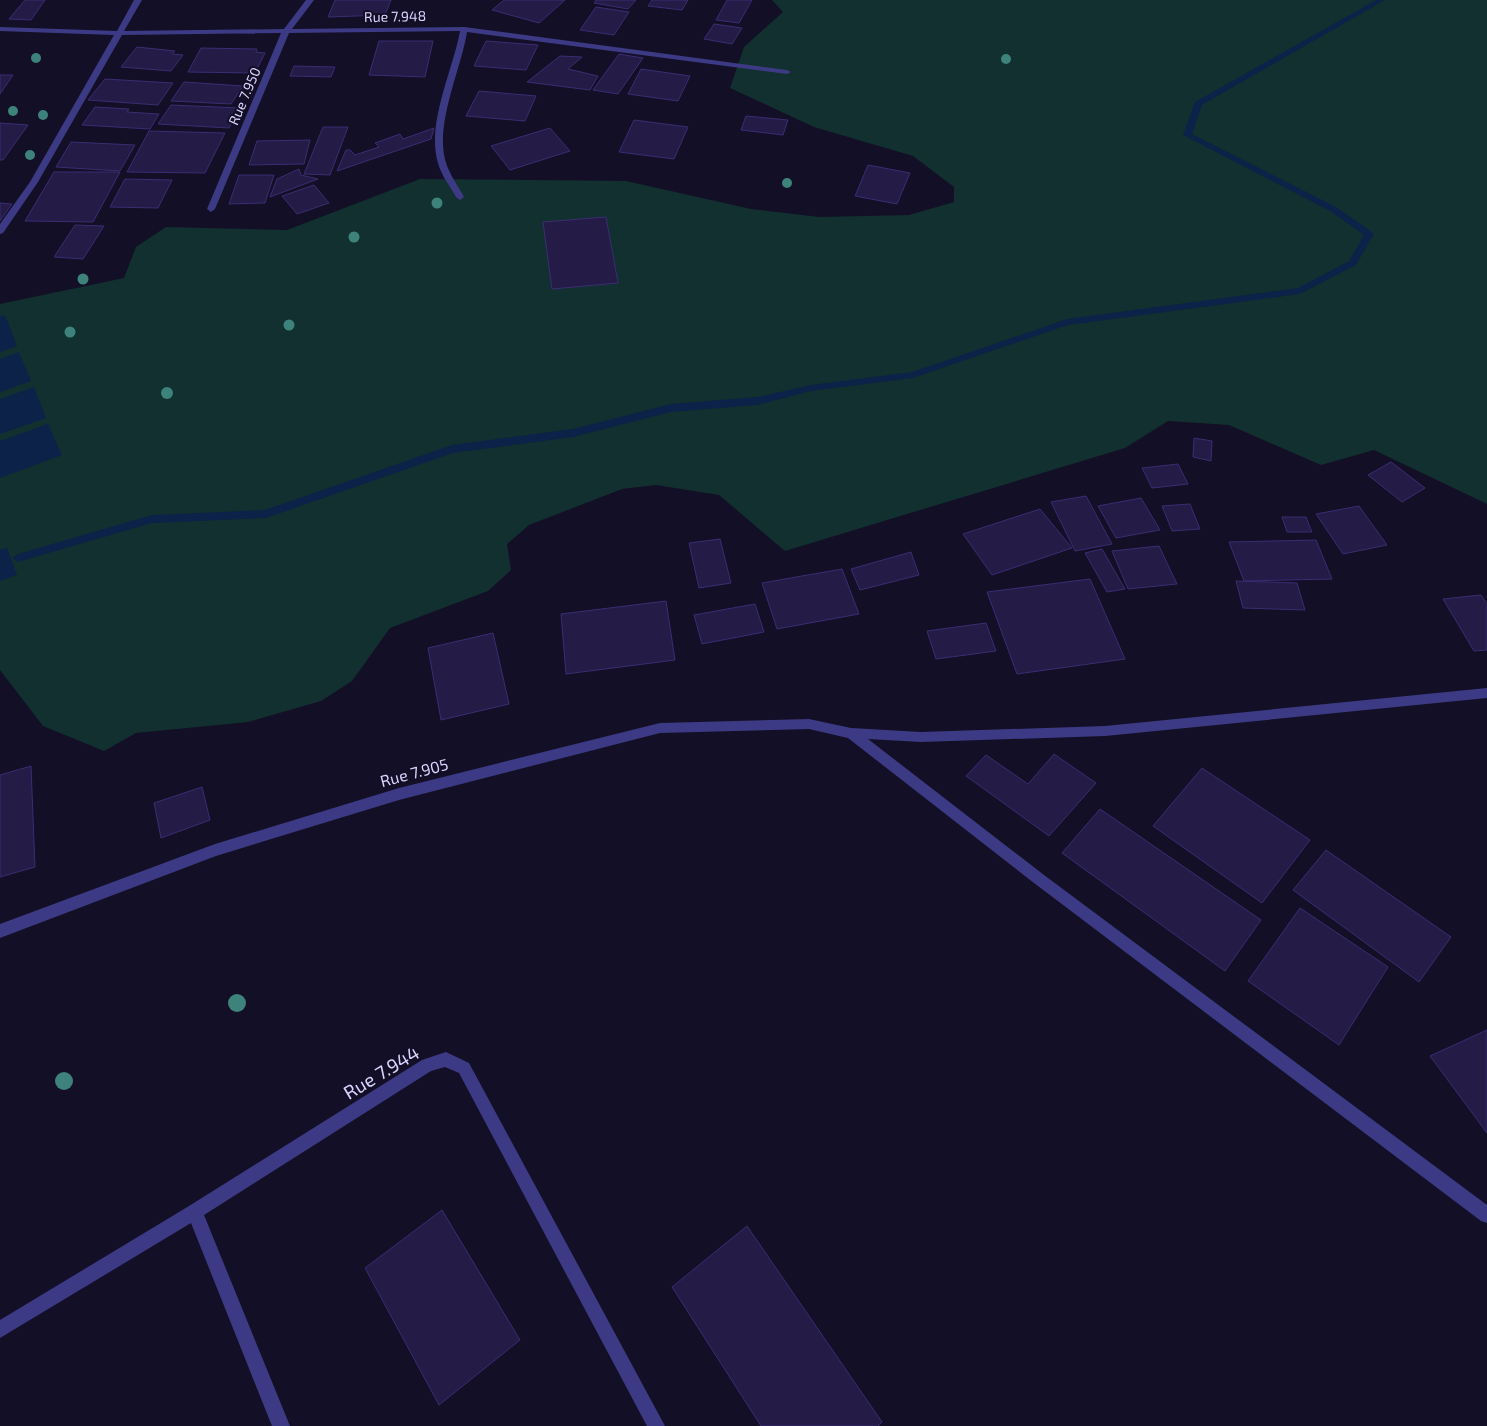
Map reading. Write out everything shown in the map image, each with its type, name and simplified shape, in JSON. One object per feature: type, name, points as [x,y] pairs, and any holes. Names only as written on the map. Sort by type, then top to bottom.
[{"type":"street","points":[[0,231],[34,182],[138,0]]},
{"type":"street","name":"Rue 7.950","points":[[211,208],[286,31],[310,0]]},
{"type":"street","name":"Rue 7.948","points":[[0,29],[118,34],[464,29],[787,72]]},
{"type":"street","points":[[460,197],[441,161],[439,142],[441,125],[462,46],[464,29]]},
{"type":"street","name":"Rue 7.905","points":[[0,931],[215,850],[399,794],[660,728],[809,724],[851,733],[920,737],[1105,731],[1487,693]]},
{"type":"street","points":[[851,733],[1047,885],[1487,1215]]},
{"type":"street","name":"Rue 7.944","points":[[0,1330],[195,1212],[427,1065],[446,1059],[464,1068],[656,1426]]},
{"type":"street","points":[[195,1212],[281,1426]]},
{"type":"green space","points":[[772,0],[1487,0],[1487,504],[1374,450],[1321,465],[1229,425],[1168,421],[1125,448],[785,551],[719,495],[656,485],[622,489],[529,525],[507,544],[511,570],[488,591],[390,628],[352,681],[321,701],[248,722],[136,733],[104,751],[43,726],[0,670],[0,304],[124,278],[136,247],[166,227],[287,230],[420,179],[626,181],[751,209],[819,217],[909,215],[954,202],[954,187],[913,156],[814,127],[730,88],[744,47],[783,12]]},
{"type":"water","points":[[5,315],[17,346],[0,352],[0,316]]},
{"type":"water","points":[[19,352],[31,381],[0,392],[0,359]]},
{"type":"water","points":[[34,387],[46,418],[0,434],[0,399]]},
{"type":"water","points":[[48,424],[62,455],[0,478],[0,441]]},
{"type":"water","points":[[7,548],[17,575],[0,581],[0,550]]},
{"type":"building","points":[[25,0],[45,0],[31,20],[9,19]]},
{"type":"building","points":[[335,0],[391,0],[385,15],[328,17]]},
{"type":"building","points":[[504,0],[565,0],[539,23],[492,10]]},
{"type":"building","points":[[596,0],[636,0],[628,9],[594,3]]},
{"type":"building","points":[[652,0],[688,0],[682,10],[648,6]]},
{"type":"building","points":[[727,0],[752,0],[739,23],[716,20]]},
{"type":"building","points":[[596,7],[629,12],[614,35],[580,30]]},
{"type":"building","points":[[714,24],[742,28],[732,44],[704,39]]},
{"type":"building","points":[[379,41],[433,41],[425,77],[369,75]]},
{"type":"building","points":[[486,41],[538,45],[526,70],[474,66]]},
{"type":"building","points":[[137,47],[175,51],[172,54],[183,55],[171,71],[121,67]]},
{"type":"building","points":[[201,48],[257,49],[256,52],[265,53],[255,73],[188,72]]},
{"type":"building","points":[[619,54],[643,58],[618,94],[593,90]]},
{"type":"building","points":[[560,56],[582,57],[568,69],[598,76],[590,90],[527,82]]},
{"type":"building","points":[[294,66],[335,67],[331,77],[290,76]]},
{"type":"building","points":[[641,69],[690,76],[678,101],[628,94]]},
{"type":"building","points":[[0,75],[13,75],[0,94]]},
{"type":"building","points":[[105,79],[173,83],[158,105],[88,100]]},
{"type":"building","points":[[184,82],[243,86],[231,104],[171,101]]},
{"type":"building","points":[[479,91],[536,96],[525,121],[466,116]]},
{"type":"building","points":[[171,105],[240,108],[229,128],[158,124]]},
{"type":"building","points":[[95,107],[129,109],[127,112],[159,114],[150,129],[82,125]]},
{"type":"building","points":[[746,116],[788,120],[783,135],[741,130]]},
{"type":"building","points":[[634,120],[688,127],[674,159],[619,152]]},
{"type":"building","points":[[0,123],[28,125],[3,160],[0,160]]},
{"type":"building","points":[[323,127],[348,127],[330,175],[304,174]]},
{"type":"building","points":[[434,128],[431,139],[337,171],[346,150],[350,150],[355,155],[379,147],[375,143],[400,134],[403,139]]},
{"type":"building","points":[[550,128],[570,151],[510,170],[491,146]]},
{"type":"building","points":[[149,131],[225,133],[205,173],[127,172]]},
{"type":"building","points":[[310,140],[304,164],[249,165],[257,141]]},
{"type":"building","points":[[71,142],[135,145],[120,171],[56,167]]},
{"type":"building","points":[[868,165],[910,173],[897,204],[855,196]]},
{"type":"building","points":[[299,169],[301,175],[318,179],[270,197],[277,179]]},
{"type":"building","points":[[54,172],[120,172],[93,222],[25,221]]},
{"type":"building","points":[[239,175],[274,175],[265,203],[229,204]]},
{"type":"building","points":[[125,179],[172,180],[158,208],[110,207]]},
{"type":"building","points":[[314,185],[329,203],[297,214],[282,196]]},
{"type":"building","points":[[0,203],[12,204],[0,221]]},
{"type":"building","points":[[606,217],[618,283],[552,289],[543,222]]},
{"type":"building","points":[[75,225],[104,226],[83,259],[54,257]]},
{"type":"building","points":[[1194,438],[1212,441],[1211,461],[1193,457]]},
{"type":"building","points":[[1391,462],[1425,488],[1402,502],[1368,475]]},
{"type":"building","points":[[1178,464],[1188,484],[1152,488],[1142,468]]},
{"type":"building","points":[[1086,496],[1112,544],[1075,551],[1051,502]]},
{"type":"building","points":[[1141,498],[1160,530],[1116,538],[1098,506]]},
{"type":"building","points":[[1190,504],[1200,529],[1172,531],[1162,506]]},
{"type":"building","points":[[1359,506],[1387,545],[1343,554],[1316,514]]},
{"type":"building","points":[[1040,509],[1072,548],[992,575],[963,534]]},
{"type":"building","points":[[1282,517],[1306,517],[1312,532],[1287,532]]},
{"type":"building","points":[[720,539],[731,583],[699,588],[689,543]]},
{"type":"building","points":[[1316,540],[1332,579],[1244,581],[1229,542]]},
{"type":"building","points":[[1159,546],[1177,584],[1128,589],[1112,551]]},
{"type":"building","points":[[1102,549],[1125,589],[1107,592],[1085,553]]},
{"type":"building","points":[[911,552],[919,575],[860,590],[851,569]]},
{"type":"building","points":[[842,569],[859,614],[777,629],[762,583]]},
{"type":"building","points":[[1090,579],[1125,659],[1017,674],[987,592]]},
{"type":"building","points":[[1236,581],[1297,583],[1305,610],[1243,608]]},
{"type":"building","points":[[1481,595],[1487,604],[1487,650],[1474,651],[1443,599]]},
{"type":"building","points":[[666,601],[675,660],[566,674],[561,614]]},
{"type":"building","points":[[755,604],[764,632],[702,644],[694,615]]},
{"type":"building","points":[[986,623],[996,651],[936,659],[927,631]]},
{"type":"building","points":[[493,633],[509,704],[441,720],[428,648]]},
{"type":"building","points":[[1054,754],[1096,783],[1049,836],[966,776],[986,755],[1028,784]]},
{"type":"building","points":[[31,766],[35,867],[0,877],[0,775]]},
{"type":"building","points":[[1202,768],[1310,840],[1262,903],[1153,826]]},
{"type":"building","points":[[202,787],[210,820],[161,838],[154,803]]},
{"type":"building","points":[[1100,809],[1261,920],[1225,971],[1062,853]]},
{"type":"building","points":[[1326,850],[1451,937],[1419,982],[1293,890]]},
{"type":"building","points":[[1300,908],[1388,967],[1339,1045],[1248,981]]},
{"type":"building","points":[[1487,1030],[1487,1133],[1430,1056]]},
{"type":"building","points":[[442,1210],[520,1340],[439,1405],[365,1268]]},
{"type":"building","points":[[747,1226],[882,1422],[878,1426],[761,1426],[672,1287]]},
{"type":"waterway","points":[[18,558],[152,519],[266,514],[452,449],[573,433],[671,408],[757,401],[811,388],[913,375],[1067,322],[1300,291],[1353,263],[1369,234],[1333,209],[1187,135],[1198,104],[1381,0]]}]
